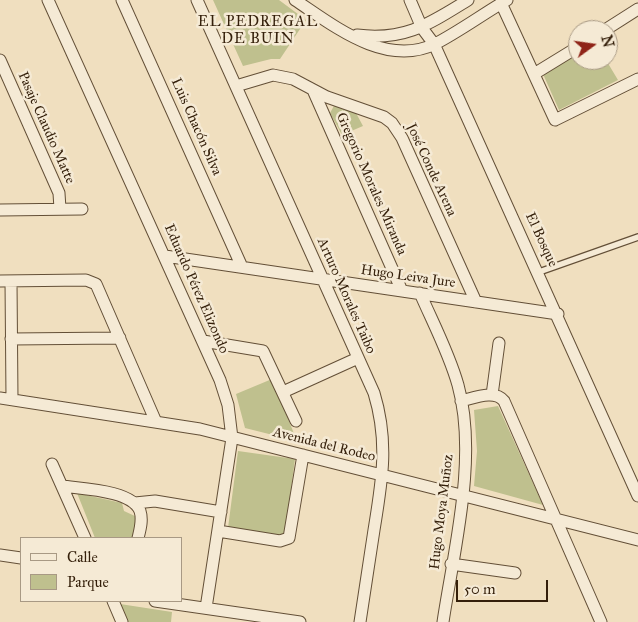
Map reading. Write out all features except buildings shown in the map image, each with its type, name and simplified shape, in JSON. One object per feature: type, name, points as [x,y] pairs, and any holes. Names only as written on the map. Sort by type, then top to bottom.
[{"type":"street","name":"Eduardo Pérez Elizondo","points":[[48,0],[165,256],[225,393],[232,438],[206,608]]},
{"type":"street","name":"Luis Chacón Silva","points":[[122,0],[242,267]]},
{"type":"street","name":"Arturo Morales Taibo","points":[[197,0],[358,358],[379,410],[384,443],[382,475],[360,622]]},
{"type":"street","name":"El Bosque","points":[[410,0],[422,28],[434,44],[558,314],[638,496]]},
{"type":"street","points":[[347,34],[392,35],[422,28],[468,0]]},
{"type":"street","points":[[300,2],[347,34],[368,44],[412,49],[434,44],[504,2],[555,120],[638,79]]},
{"type":"street","points":[[618,22],[638,9]]},
{"type":"street","points":[[534,74],[568,52]]},
{"type":"street","name":"Pasaje Claudio Matte","points":[[0,60],[4,79],[59,193],[60,209]]},
{"type":"street","name":"José Conde Arena","points":[[236,86],[273,75],[293,79],[313,90],[337,100],[374,111],[384,117],[397,130],[476,302]]},
{"type":"street","name":"Gregorio Morales Miranda","points":[[313,90],[402,291]]},
{"type":"street","points":[[0,210],[82,209]]},
{"type":"street","name":"Hugo Leiva Jure","points":[[165,256],[558,314]]},
{"type":"street","points":[[12,399],[12,339],[6,281],[86,280],[93,282],[98,287],[156,422]]},
{"type":"street","name":"Hugo Moya Muñoz","points":[[420,293],[452,369],[461,400],[465,441],[462,495],[443,622]]},
{"type":"street","points":[[12,339],[120,338]]},
{"type":"street","points":[[203,341],[263,351],[296,421]]},
{"type":"street","points":[[492,394],[499,343]]},
{"type":"street","points":[[283,392],[358,358]]},
{"type":"street","points":[[461,400],[492,394],[499,396],[504,401],[601,622]]},
{"type":"street","name":"Avenida del Rodeo","points":[[0,398],[200,429],[638,540]]},
{"type":"street","points":[[218,531],[280,541],[289,538],[303,455]]},
{"type":"street","points":[[52,464],[85,537]]},
{"type":"street","points":[[62,486],[121,495],[134,503],[141,516],[138,537]]},
{"type":"street","points":[[134,503],[155,501],[221,512]]},
{"type":"street","points":[[0,555],[20,558]]},
{"type":"street","points":[[451,564],[515,573]]},
{"type":"street","points":[[113,602],[122,622]]},
{"type":"street","points":[[162,602],[268,620],[300,622]]},
{"type":"lane","points":[[538,272],[638,237]]},
{"type":"green space","points":[[213,0],[279,0],[306,20],[280,59],[271,59],[243,66]]},
{"type":"green space","points":[[568,58],[568,70],[612,70],[618,80],[559,110],[543,74]]},
{"type":"green space","points":[[335,104],[356,113],[363,126],[342,135],[330,113]]},
{"type":"green space","points":[[272,379],[297,441],[245,428],[236,394]]},
{"type":"green space","points":[[498,406],[543,505],[474,486],[477,451],[474,410]]},
{"type":"green space","points":[[238,451],[295,459],[285,536],[228,528]]},
{"type":"green space","points":[[77,493],[122,503],[124,511],[137,517],[134,537],[95,537]]},
{"type":"green space","points":[[120,604],[172,612],[171,622],[128,622]]},
{"type":"district","name":"EL PEDREGAL DE BUIN","points":[[258,30]]}]
